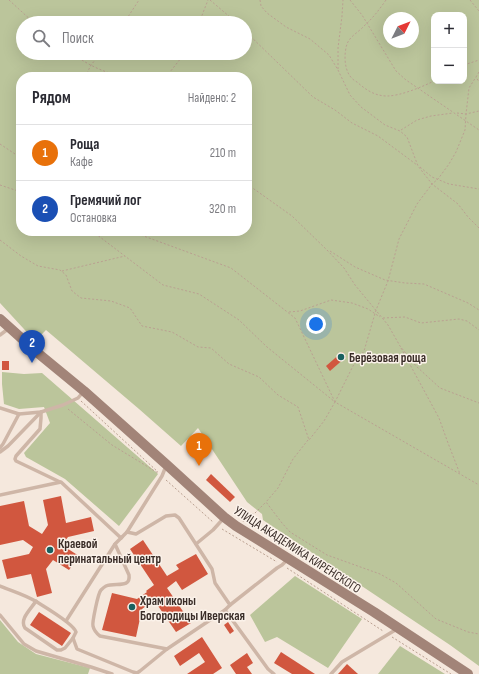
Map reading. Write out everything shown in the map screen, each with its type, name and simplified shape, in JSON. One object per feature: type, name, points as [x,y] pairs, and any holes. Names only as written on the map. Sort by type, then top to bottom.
[{"type":"main road","name":"УЛИЦА АКАДЕМИКА КИРЕНСКОГО","points":[[0,319],[84,391],[224,517],[240,529],[367,608],[468,674]]},
{"type":"lane","points":[[0,335],[9,328]]},
{"type":"lane","points":[[0,408],[19,414],[41,412],[63,405],[78,398],[84,391]]},
{"type":"lane","points":[[0,452],[8,446],[41,412]]},
{"type":"lane","points":[[41,412],[40,429],[16,456],[16,461],[60,482],[121,538]]},
{"type":"lane","points":[[0,448],[19,414]]},
{"type":"lane","points":[[66,620],[115,544],[127,532],[162,476],[167,465]]},
{"type":"lane","points":[[0,495],[60,482]]},
{"type":"lane","points":[[127,532],[136,534],[166,516],[175,515],[179,518],[196,544],[212,570],[216,582],[230,604]]},
{"type":"lane","points":[[196,544],[213,530],[224,517]]},
{"type":"lane","points":[[115,544],[130,575],[130,579],[127,584],[105,586],[100,592],[92,624],[94,631],[100,636],[167,649]]},
{"type":"lane","points":[[73,638],[77,649],[133,672],[140,671],[167,649],[226,610],[230,604],[282,565],[287,559]]},
{"type":"lane","points":[[0,586],[36,601],[66,620],[76,630],[73,638],[65,648],[57,650],[25,628],[23,624],[24,619],[36,601]]},
{"type":"lane","points":[[226,610],[268,669],[274,674]]},
{"type":"lane","points":[[0,615],[24,644],[36,651],[112,674]]},
{"type":"lane","points":[[331,674],[342,662],[398,628]]},
{"type":"path","points":[[9,0],[26,16]]},
{"type":"path","points":[[129,16],[139,0]]},
{"type":"path","points":[[202,16],[209,0],[228,16]]},
{"type":"path","points":[[260,0],[261,6],[267,13],[286,27],[310,39],[330,56],[350,95],[361,107],[385,125],[400,131],[407,137],[418,166],[432,184],[458,204],[479,228]]},
{"type":"path","points":[[338,70],[338,48],[343,0]]},
{"type":"path","points":[[350,0],[362,15],[396,71],[479,130]]},
{"type":"path","points":[[386,0],[374,17],[351,38],[347,44],[345,55],[346,66],[350,76],[364,88],[377,95],[388,96],[418,88],[431,82]]},
{"type":"path","points":[[470,0],[479,11]]},
{"type":"path","points":[[252,38],[313,97],[335,110],[352,123],[378,136],[432,177],[450,184],[479,189]]},
{"type":"path","points":[[81,60],[105,72]]},
{"type":"path","points":[[88,72],[96,60]]},
{"type":"path","points":[[170,72],[179,60]]},
{"type":"path","points":[[467,64],[479,60]]},
{"type":"path","points":[[240,520],[243,522],[248,515],[254,514],[278,488],[293,459],[324,421],[353,366],[364,351],[376,310],[388,281],[399,239],[417,204],[432,184],[438,179],[456,152],[465,130],[469,88],[479,72]]},
{"type":"path","points":[[476,77],[479,82]]},
{"type":"path","points":[[400,131],[416,120],[430,116],[455,113],[466,114],[479,111]]},
{"type":"path","points":[[0,144],[16,155]]},
{"type":"path","points":[[0,185],[16,190]]},
{"type":"path","points":[[252,188],[292,216],[327,250],[344,268],[355,285],[388,325],[439,418],[460,474]]},
{"type":"path","points":[[99,236],[163,285],[199,294],[239,320],[267,347],[335,402],[479,485]]},
{"type":"path","points":[[144,236],[231,268],[295,318],[335,402]]},
{"type":"path","points":[[0,240],[20,256],[38,266],[60,270],[66,275],[72,291],[81,298],[111,300],[130,308],[142,326],[172,332],[198,347],[211,348],[229,364],[259,377],[278,395],[298,407],[309,440]]},
{"type":"path","points":[[327,250],[355,267],[388,281],[424,284],[468,303],[479,310]]},
{"type":"path","points":[[61,271],[125,256]]},
{"type":"path","points":[[288,312],[300,311],[331,300],[352,302],[368,309],[382,318],[405,317],[421,323],[459,318],[467,321],[479,330]]},
{"type":"path","points":[[400,346],[416,366],[440,388],[479,402]]},
{"type":"path","points":[[63,405],[112,445],[162,476]]},
{"type":"path","points":[[266,502],[290,532],[327,555],[380,574],[396,583],[436,619],[468,632],[479,634]]},
{"type":"green space","points":[[0,0],[479,0],[479,666],[263,520],[262,514],[247,502],[198,428],[181,446],[46,330],[35,341],[0,303]]},
{"type":"green space","points":[[2,372],[24,374],[42,373],[158,474],[119,526],[65,479],[26,457],[24,453],[50,423],[44,407],[19,409],[4,404]]},
{"type":"green space","points":[[295,576],[362,619],[328,668],[277,637],[265,642],[250,615]]},
{"type":"green space","points":[[0,620],[18,642],[36,654],[90,668],[88,674],[0,674]]},
{"type":"green space","points":[[400,646],[445,674],[378,674]]},
{"type":"building","points":[[342,352],[346,357],[330,371],[326,366]]},
{"type":"building","points":[[2,361],[9,361],[9,370],[2,370]]},
{"type":"building","points":[[211,474],[235,497],[230,502],[206,480]]},
{"type":"building","name":"Краевой перинатальный центр","points":[[61,496],[66,523],[91,517],[94,531],[68,537],[62,545],[79,556],[69,570],[53,560],[46,569],[52,593],[37,597],[31,574],[7,579],[2,560],[29,554],[33,547],[23,540],[0,545],[0,506],[24,501],[29,526],[42,534],[48,525],[43,500]]},
{"type":"building","points":[[143,540],[167,576],[179,569],[176,565],[196,554],[208,574],[182,590],[176,581],[167,588],[191,623],[176,632],[154,600],[142,609],[136,637],[102,630],[112,593],[137,599],[154,585],[130,549]]},
{"type":"building","points":[[39,612],[71,633],[62,646],[30,625]]},
{"type":"building","points":[[228,622],[234,631],[230,634],[224,625]]},
{"type":"building","points":[[202,637],[222,668],[213,674],[187,674],[205,662],[199,653],[180,666],[174,656]]},
{"type":"building","points":[[281,652],[315,674],[292,674],[274,663]]},
{"type":"building","points":[[247,653],[253,663],[247,667],[252,674],[236,674],[230,665]]},
{"type":"building","points":[[347,664],[358,674],[338,674]]},
{"type":"place","name":"Берёзовая роща","points":[[341,357]]},
{"type":"place","name":"Гремячий лог","points":[[32,363]]},
{"type":"place","name":"Роща","points":[[199,466]]},
{"type":"place","name":"Краевой перинатальный центр","points":[[50,550]]},
{"type":"place","name":"Храм иконы Богородицы Иверская","points":[[132,607]]}]
